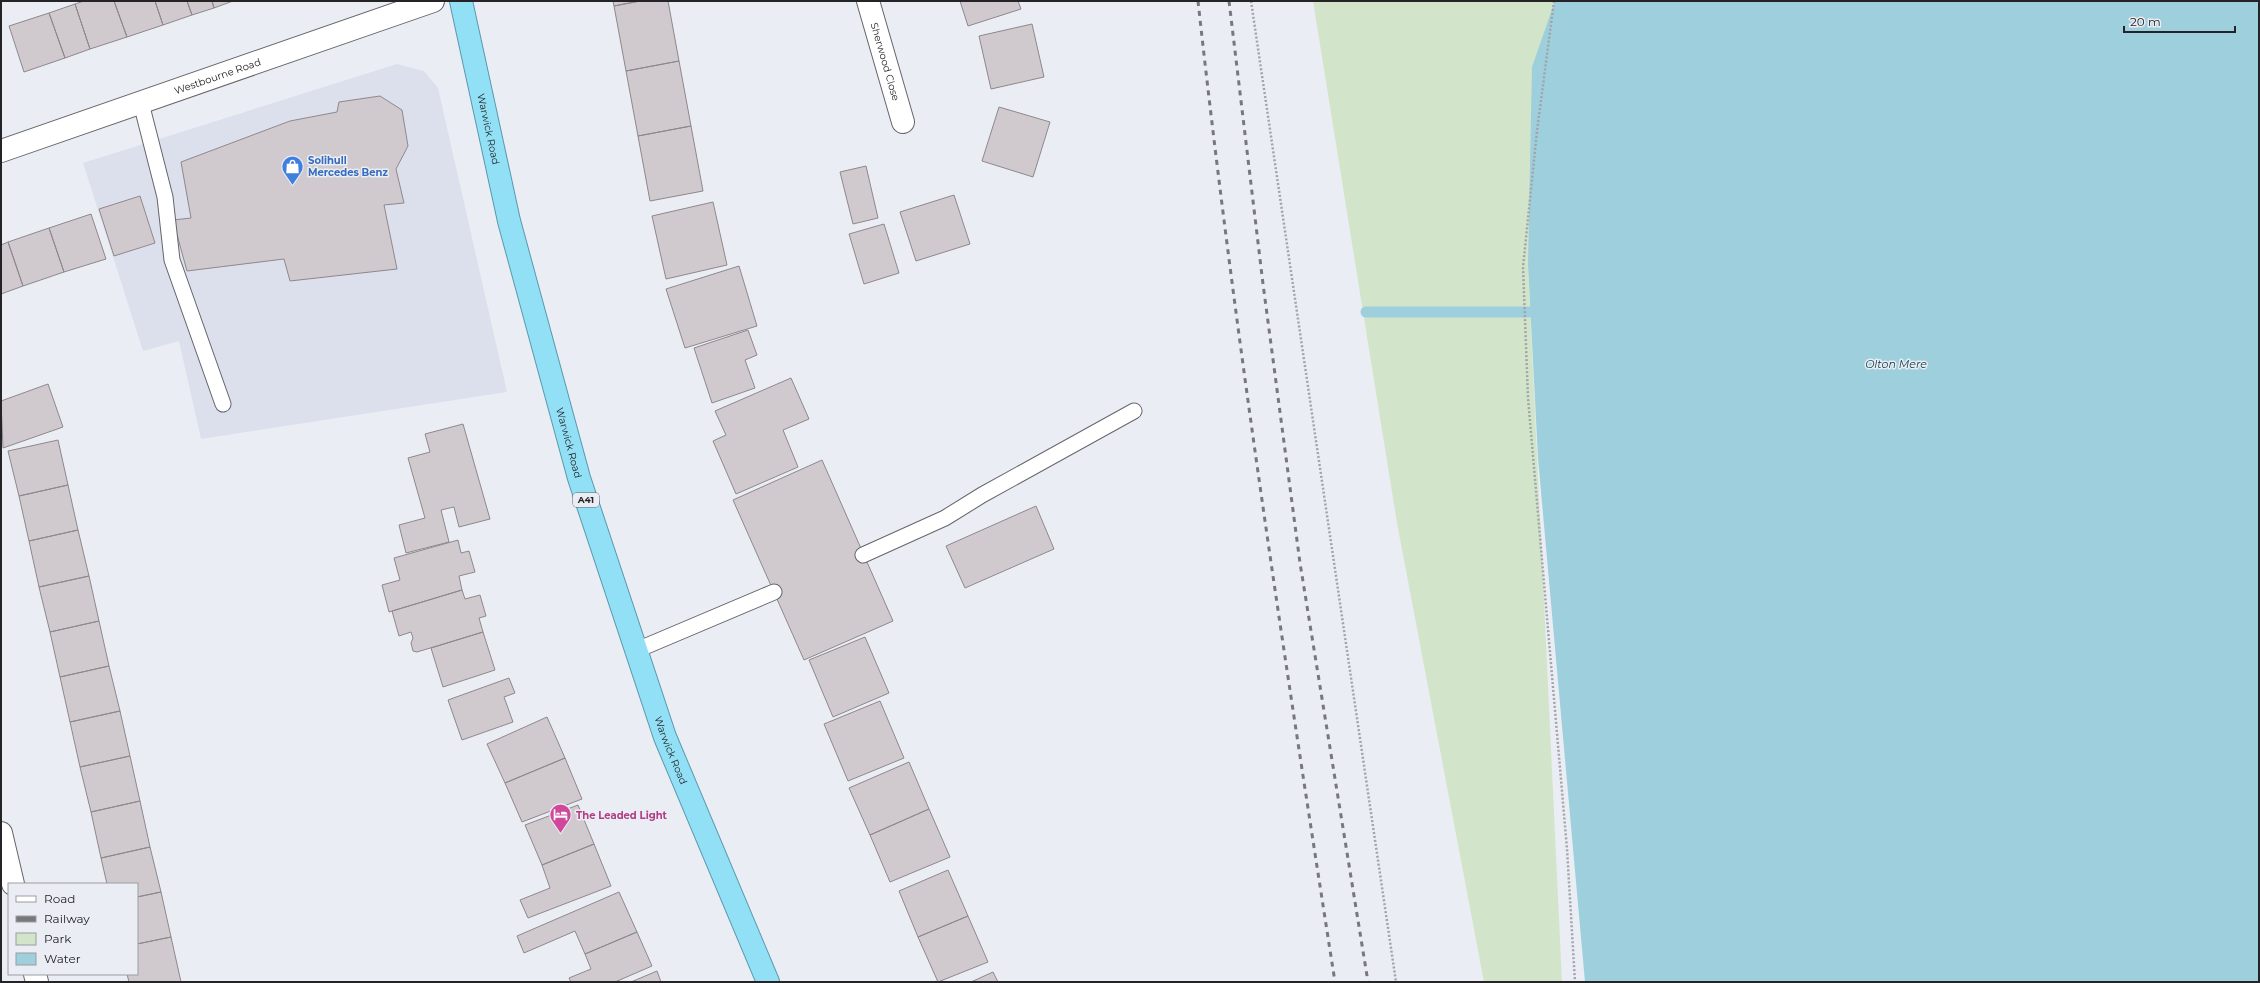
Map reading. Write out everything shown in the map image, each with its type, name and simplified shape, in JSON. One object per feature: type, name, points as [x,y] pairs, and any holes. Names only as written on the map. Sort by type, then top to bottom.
[{"type":"highway","name":"Warwick Road","points":[[461,1],[509,221],[576,470],[665,737],[768,982]]},
{"type":"street","name":"Westbourne Road","points":[[1,151],[433,1]]},
{"type":"street","name":"Sherwood Close","points":[[868,1],[903,122]]},
{"type":"street","points":[[1,833],[13,883]]},
{"type":"lane","points":[[141,103],[165,197],[172,260],[222,404]]},
{"type":"lane","points":[[863,555],[946,518],[982,495],[1134,411]]},
{"type":"lane","points":[[637,650],[774,592]]},
{"type":"path","points":[[1251,1],[1396,982]]},
{"type":"path","points":[[1554,1],[1537,132],[1523,267],[1528,398],[1567,841],[1575,982]]},
{"type":"shaded area","points":[[397,64],[424,71],[438,88],[507,392],[201,439],[179,341],[143,351],[83,163]]},
{"type":"green space","points":[[1313,1],[1560,1],[1528,264],[1562,982],[1484,982],[1397,523]]},
{"type":"water","name":"Olton Mere","points":[[1555,1],[2259,1],[2259,982],[1585,982],[1538,458],[1528,264],[1532,67]]},
{"type":"building","points":[[84,1],[114,1],[127,37],[90,49],[75,4]]},
{"type":"building","points":[[114,1],[155,1],[163,25],[127,37]]},
{"type":"building","points":[[155,1],[187,1],[192,15],[163,25]]},
{"type":"building","points":[[187,1],[212,1],[214,8],[192,15]]},
{"type":"building","points":[[212,1],[233,1],[214,8]]},
{"type":"building","points":[[613,1],[640,1],[614,6]]},
{"type":"building","points":[[640,1],[668,1],[679,61],[626,71],[614,6]]},
{"type":"building","points":[[960,1],[1018,1],[1021,9],[968,26]]},
{"type":"building","points":[[75,4],[90,49],[65,58],[49,13]]},
{"type":"building","points":[[49,13],[65,58],[24,72],[9,26]]},
{"type":"building","points":[[1032,24],[1044,77],[991,89],[979,36]]},
{"type":"building","points":[[679,61],[691,126],[638,136],[626,71]]},
{"type":"building","name":"Solihull Mercedes Benz","points":[[380,96],[402,110],[408,146],[396,169],[404,203],[384,205],[397,269],[290,281],[284,259],[187,271],[173,220],[191,218],[181,162],[290,121],[337,112],[339,102]]},
{"type":"building","points":[[999,107],[1050,122],[1033,177],[982,161]]},
{"type":"building","points":[[691,126],[703,191],[650,201],[638,136]]},
{"type":"building","points":[[866,166],[878,218],[853,224],[840,172]]},
{"type":"building","points":[[954,195],[970,244],[916,261],[900,212]]},
{"type":"building","points":[[140,196],[155,243],[114,256],[99,209]]},
{"type":"building","points":[[713,202],[727,265],[666,279],[652,216]]},
{"type":"building","points":[[91,214],[106,259],[64,272],[49,228]]},
{"type":"building","points":[[884,224],[899,273],[864,284],[849,234]]},
{"type":"building","points":[[49,228],[64,272],[23,286],[8,242]]},
{"type":"building","points":[[8,242],[23,286],[1,294],[1,245]]},
{"type":"building","points":[[739,266],[757,326],[685,348],[666,289]]},
{"type":"building","points":[[748,330],[757,355],[745,360],[755,388],[712,403],[694,348]]},
{"type":"building","points":[[791,378],[809,419],[783,430],[798,467],[736,494],[713,441],[726,435],[715,411]]},
{"type":"building","points":[[48,384],[63,427],[3,448],[1,401]]},
{"type":"building","points":[[463,424],[490,519],[459,527],[454,507],[441,510],[449,542],[406,553],[399,525],[425,518],[408,458],[430,452],[425,434]]},
{"type":"building","points":[[58,440],[68,485],[19,496],[8,451]]},
{"type":"building","points":[[822,460],[893,621],[804,660],[733,500]]},
{"type":"building","points":[[68,485],[78,530],[29,541],[19,496]]},
{"type":"building","points":[[1036,506],[1054,549],[965,588],[946,546]]},
{"type":"building","points":[[78,530],[89,576],[39,587],[29,541]]},
{"type":"building","points":[[458,540],[461,553],[469,551],[475,572],[459,576],[462,590],[389,612],[382,585],[400,580],[394,558]]},
{"type":"building","points":[[89,576],[99,621],[50,632],[39,587]]},
{"type":"building","points":[[462,590],[465,599],[480,595],[486,616],[479,618],[483,632],[417,652],[413,651],[411,643],[413,638],[411,632],[399,636],[392,611]]},
{"type":"building","points":[[99,621],[109,666],[60,677],[50,632]]},
{"type":"building","points":[[483,632],[495,670],[443,687],[431,648]]},
{"type":"building","points":[[865,637],[889,693],[833,717],[809,660]]},
{"type":"building","points":[[109,666],[120,711],[70,722],[60,677]]},
{"type":"building","points":[[509,678],[515,693],[504,697],[513,722],[462,740],[448,700]]},
{"type":"building","points":[[880,701],[904,758],[848,781],[824,724]]},
{"type":"building","points":[[120,711],[130,756],[80,767],[70,722]]},
{"type":"building","points":[[547,717],[565,758],[505,783],[487,744]]},
{"type":"building","points":[[130,756],[140,801],[91,812],[80,767]]},
{"type":"building","points":[[565,758],[582,799],[522,822],[505,783]]},
{"type":"building","points":[[909,762],[929,809],[870,835],[849,788]]},
{"type":"building","points":[[140,801],[150,847],[101,858],[91,812]]},
{"type":"building","name":"The Leaded Light","points":[[578,805],[594,844],[542,865],[525,825]]},
{"type":"building","points":[[929,809],[950,857],[890,882],[870,835]]},
{"type":"building","points":[[594,844],[611,886],[528,918],[520,900],[550,888],[542,865]]},
{"type":"building","points":[[150,847],[161,892],[138,897],[138,883],[107,883],[101,858]]},
{"type":"building","points":[[948,870],[968,916],[918,937],[899,891]]},
{"type":"building","points":[[161,892],[171,937],[138,944],[138,897]]},
{"type":"building","points":[[619,892],[637,932],[585,954],[575,931],[524,953],[517,936]]},
{"type":"building","points":[[968,916],[988,962],[938,982],[918,937]]},
{"type":"building","points":[[637,932],[652,966],[615,982],[571,982],[569,978],[591,969],[585,954]]},
{"type":"building","points":[[171,937],[181,982],[129,982],[127,975],[138,975],[138,944]]},
{"type":"building","points":[[657,971],[661,982],[631,982]]},
{"type":"building","points":[[993,972],[998,982],[971,982]]},
{"type":"waterway","points":[[1366,312],[1530,312]]},
{"type":"railway","points":[[1198,1],[1227,247],[1261,492],[1335,982]]},
{"type":"railway","points":[[1229,1],[1263,284],[1300,563],[1368,982]]},
{"type":"place","name":"Solihull Mercedes Benz","points":[[293,186]]},
{"type":"place","name":"The Leaded Light","points":[[560,834]]}]
